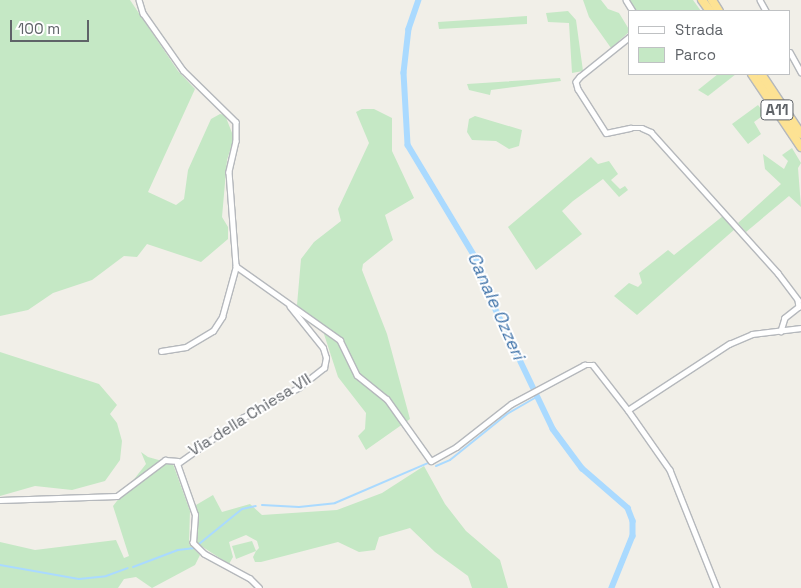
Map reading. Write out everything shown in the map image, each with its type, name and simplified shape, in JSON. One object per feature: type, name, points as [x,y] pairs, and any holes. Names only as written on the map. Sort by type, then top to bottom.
[{"type":"highway","name":"A11","points":[[753,75],[801,147]]},
{"type":"highway","name":"A11","points":[[762,75],[801,134]]},
{"type":"street","points":[[139,0],[143,12],[183,70],[236,122],[236,141],[229,172],[236,266],[222,317],[213,331],[186,347],[161,351]]},
{"type":"street","points":[[628,39],[580,77],[576,82],[578,89],[606,134],[630,128],[642,128],[651,132],[778,273],[798,300],[799,307],[785,318],[781,331]]},
{"type":"street","points":[[791,54],[801,72]]},
{"type":"street","points":[[236,266],[290,307],[340,340],[357,374],[387,399],[431,461],[456,447],[525,397],[584,365],[593,365],[628,410],[670,470],[717,588]]},
{"type":"street","name":"Via della Chiesa VII","points":[[258,588],[250,579],[204,554],[193,543],[194,515],[178,461],[242,418],[298,388],[324,368],[326,358],[323,348],[290,307]]},
{"type":"street","points":[[628,410],[730,344],[752,334],[801,328]]},
{"type":"street","points":[[0,500],[117,496],[165,460],[178,461]]},
{"type":"green space","points":[[0,0],[130,0],[178,71],[195,89],[148,192],[176,205],[184,199],[188,170],[211,119],[220,114],[225,115],[234,138],[227,160],[222,217],[228,227],[228,239],[201,262],[147,244],[137,257],[124,256],[92,280],[53,293],[28,310],[0,316]]},
{"type":"green space","points":[[583,0],[601,0],[608,9],[619,13],[628,28],[628,33],[611,48],[589,17]]},
{"type":"green space","points":[[628,0],[693,0],[700,10],[635,10]]},
{"type":"green space","points":[[568,11],[576,20],[583,71],[572,73],[569,23],[548,22],[546,13]]},
{"type":"green space","points":[[527,16],[527,24],[439,29],[438,22]]},
{"type":"green space","points":[[717,75],[735,75],[708,96],[698,90]]},
{"type":"green space","points":[[560,78],[561,81],[491,90],[490,95],[469,90],[467,84]]},
{"type":"green space","points":[[758,105],[765,114],[754,122],[761,134],[748,144],[732,124]]},
{"type":"green space","points":[[362,109],[374,109],[392,118],[392,151],[414,198],[385,215],[393,240],[363,264],[362,270],[387,334],[410,419],[366,450],[358,436],[365,429],[366,413],[338,377],[322,328],[297,305],[301,259],[314,242],[341,221],[338,209],[369,143],[356,112]]},
{"type":"green space","points":[[475,116],[522,130],[519,146],[509,149],[496,141],[472,140],[467,132],[469,119]]},
{"type":"green space","points":[[792,148],[801,163],[798,168],[801,207],[789,196],[746,232],[738,223],[781,184],[765,169],[763,154],[784,169],[788,161],[782,155]]},
{"type":"green space","points":[[591,157],[598,164],[609,161],[618,174],[611,180],[620,189],[625,186],[628,190],[619,197],[603,179],[573,201],[562,211],[582,234],[536,270],[508,227]]},
{"type":"green space","points":[[723,216],[735,229],[637,315],[614,296],[629,283],[638,287],[642,283],[639,273],[668,250],[674,255]]},
{"type":"green space","points":[[0,352],[99,384],[117,405],[110,414],[117,423],[122,441],[120,460],[105,481],[72,490],[35,486],[0,496]]},
{"type":"green space","points":[[141,452],[148,457],[173,464],[190,511],[189,544],[200,555],[195,565],[152,588],[136,577],[124,579],[118,588],[0,588],[0,542],[35,550],[116,540],[124,558],[129,556],[113,506],[146,464]]},
{"type":"green space","points":[[424,466],[445,504],[466,531],[500,560],[508,588],[472,588],[468,576],[435,552],[410,528],[379,537],[375,550],[359,552],[338,542],[255,562],[253,557],[259,548],[257,541],[246,535],[229,542],[233,557],[229,564],[195,542],[196,505],[213,495],[222,512],[250,504],[262,515],[337,510],[382,493]]},
{"type":"green space","points":[[252,541],[256,551],[236,559],[232,546]]},
{"type":"waterway","name":"Canale Ozzeri","points":[[419,0],[409,29],[404,73],[408,145],[477,260],[487,291],[553,429],[582,468],[628,508],[633,521],[633,536],[612,588]]},
{"type":"waterway","points":[[436,466],[450,460],[507,414],[537,397]]},
{"type":"waterway","points":[[262,505],[299,507],[335,503],[428,463]]},
{"type":"waterway","points":[[199,544],[242,509],[256,506]]},
{"type":"waterway","points":[[133,567],[178,550],[195,548]]},
{"type":"waterway","points":[[0,565],[79,579],[106,576],[128,568]]}]
